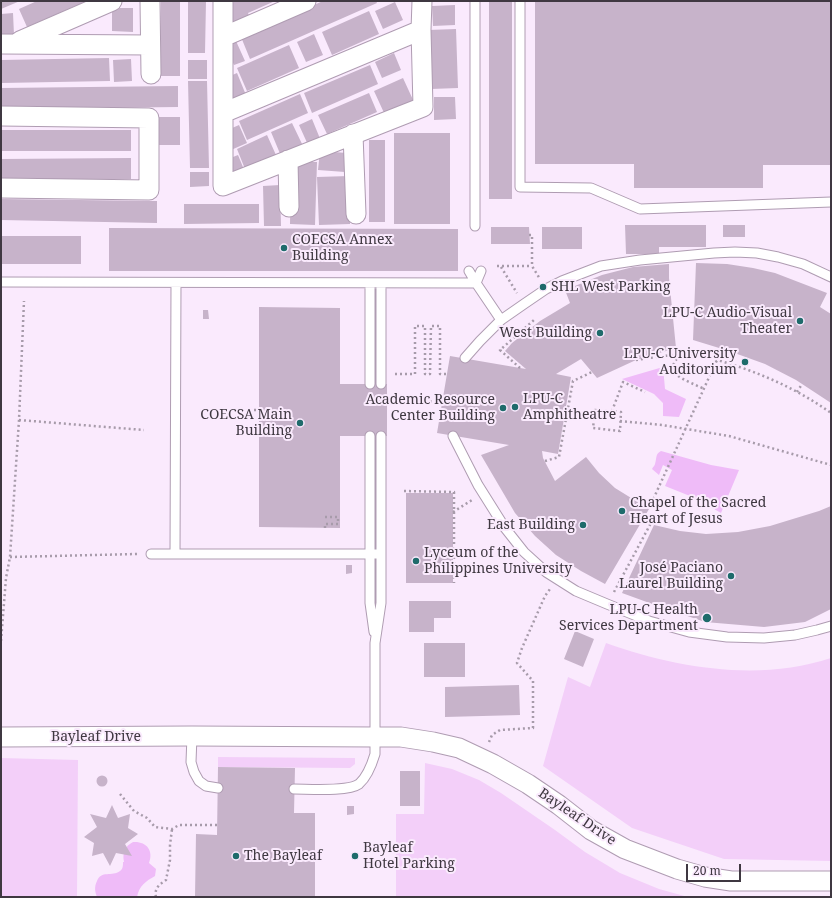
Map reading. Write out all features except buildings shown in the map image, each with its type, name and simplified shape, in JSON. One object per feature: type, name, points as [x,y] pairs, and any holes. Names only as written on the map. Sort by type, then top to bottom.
[{"type":"street","points":[[7,44],[112,1]]},
{"type":"street","points":[[150,1],[151,74]]},
{"type":"street","points":[[222,1],[223,186],[423,106],[421,30],[422,1]]},
{"type":"street","points":[[222,37],[306,1]]},
{"type":"street","points":[[223,113],[421,30]]},
{"type":"street","points":[[7,44],[150,45]]},
{"type":"street","points":[[1,116],[149,118],[149,190],[1,188]]},
{"type":"street","points":[[353,134],[356,214]]},
{"type":"street","points":[[288,160],[289,207]]},
{"type":"street","name":"Bayleaf Drive","points":[[1,737],[375,737],[401,738],[433,742],[459,748],[493,764],[528,784],[559,805],[591,830],[625,849],[677,869],[705,877],[731,881],[831,881]]},
{"type":"lane","points":[[475,1],[475,228]]},
{"type":"lane","points":[[520,1],[520,187],[591,188],[640,208],[831,202]]},
{"type":"lane","points":[[465,358],[501,320],[546,289],[562,281],[601,266],[640,260],[735,252],[757,253],[803,264],[831,277]]},
{"type":"lane","points":[[469,271],[501,320]]},
{"type":"lane","points":[[476,283],[482,271]]},
{"type":"lane","points":[[1,282],[476,283]]},
{"type":"lane","points":[[175,554],[176,283]]},
{"type":"lane","points":[[370,283],[370,384]]},
{"type":"lane","points":[[381,283],[381,384]]},
{"type":"lane","points":[[294,789],[350,788],[359,784],[370,770],[375,754],[375,643],[370,603],[370,436]]},
{"type":"lane","points":[[375,643],[381,603],[381,436]]},
{"type":"lane","points":[[453,436],[478,485],[505,528],[524,552],[546,572],[576,590],[648,621],[690,632],[727,637],[764,638],[795,635],[831,626]]},
{"type":"lane","points":[[151,554],[381,554]]},
{"type":"lane","points":[[192,736],[191,762],[194,772],[199,781],[206,786],[218,788]]},
{"type":"path","points":[[529,235],[532,235],[532,266],[546,289]]},
{"type":"path","points":[[497,266],[532,266]]},
{"type":"path","points":[[501,266],[518,293]]},
{"type":"path","points":[[1,641],[6,578],[10,557],[19,420],[24,301]]},
{"type":"path","points":[[520,368],[500,350],[534,320]]},
{"type":"path","points":[[395,374],[415,374],[415,326],[425,326],[425,374],[430,374],[430,326],[440,326],[440,374],[447,374]]},
{"type":"path","points":[[680,355],[672,367],[673,371],[680,377],[704,389]]},
{"type":"path","points":[[636,360],[680,355],[703,356],[743,368],[775,381],[820,405],[831,413]]},
{"type":"path","points":[[607,604],[659,508],[651,504],[717,360]]},
{"type":"path","points":[[544,461],[559,457],[565,415],[573,381],[592,372]]},
{"type":"path","points":[[612,411],[623,382],[646,392]]},
{"type":"path","points":[[797,392],[802,384]]},
{"type":"path","points":[[395,401],[442,402]]},
{"type":"path","points":[[254,410],[259,410]]},
{"type":"path","points":[[595,410],[612,411],[621,412],[620,431],[593,428],[595,410]]},
{"type":"path","points":[[565,415],[594,419]]},
{"type":"path","points":[[19,420],[144,430]]},
{"type":"path","points":[[620,421],[662,425],[729,436],[831,465]]},
{"type":"path","points":[[404,492],[454,492],[454,583]]},
{"type":"path","points":[[453,512],[483,493]]},
{"type":"path","points":[[325,517],[338,518],[338,524],[325,524],[325,528]]},
{"type":"path","points":[[642,540],[646,542]]},
{"type":"path","points":[[10,557],[151,554]]},
{"type":"path","points":[[489,742],[492,735],[500,730],[533,728],[533,681],[517,663],[545,596],[556,579]]},
{"type":"path","points":[[120,794],[134,811],[147,818],[155,827],[172,828],[179,825],[217,825]]},
{"type":"path","points":[[156,897],[155,894],[158,886],[166,880],[170,860],[172,828]]},
{"type":"shaded area","points":[[663,367],[665,389],[686,399],[679,417],[663,416],[663,403],[654,394],[622,379]]},
{"type":"shaded area","points":[[661,451],[711,465],[739,470],[721,513],[695,498],[665,486],[672,470],[663,465],[659,475],[652,469],[657,455]]},
{"type":"shaded area","points":[[606,643],[661,659],[718,669],[775,669],[804,665],[831,658],[831,861],[724,859],[632,828],[543,766],[568,677],[590,687]]},
{"type":"shaded area","points":[[218,757],[355,758],[355,764],[350,768],[218,767]]},
{"type":"shaded area","points":[[1,758],[78,760],[77,897],[1,897]]},
{"type":"shaded area","points":[[425,763],[452,769],[479,780],[501,793],[585,852],[620,873],[659,889],[688,897],[396,897],[396,814],[424,814]]},
{"type":"shaded area","points":[[133,842],[142,843],[150,850],[149,863],[156,869],[155,876],[143,884],[137,897],[97,897],[95,887],[99,878],[104,875],[117,873],[121,870],[124,862],[123,856],[125,850]]},
{"type":"place","name":"COECSA Annex Building","points":[[284,248]]},
{"type":"place","name":"SHL West Parking","points":[[543,287]]},
{"type":"place","name":"LPU-C Audio-Visual Theater","points":[[800,321]]},
{"type":"place","name":"West Building","points":[[600,333]]},
{"type":"place","name":"LPU-C University Auditorium","points":[[745,362]]},
{"type":"place","name":"LPU-C Amphitheatre","points":[[515,407]]},
{"type":"place","name":"Academic Resource Center Building","points":[[503,408]]},
{"type":"place","name":"COECSA Main Building","points":[[300,423]]},
{"type":"place","name":"Chapel of the Sacred Heart of Jesus","points":[[622,511]]},
{"type":"place","name":"East Building","points":[[583,525]]},
{"type":"place","name":"Lyceum of the Philippines University","points":[[416,561]]},
{"type":"place","name":"José Paciano Laurel Building","points":[[731,576]]},
{"type":"place","name":"LPU-C Health Services Department","points":[[707,618]]},
{"type":"place","name":"The Bayleaf","points":[[236,856]]},
{"type":"place","name":"Bayleaf Hotel Parking","points":[[355,856]]}]
